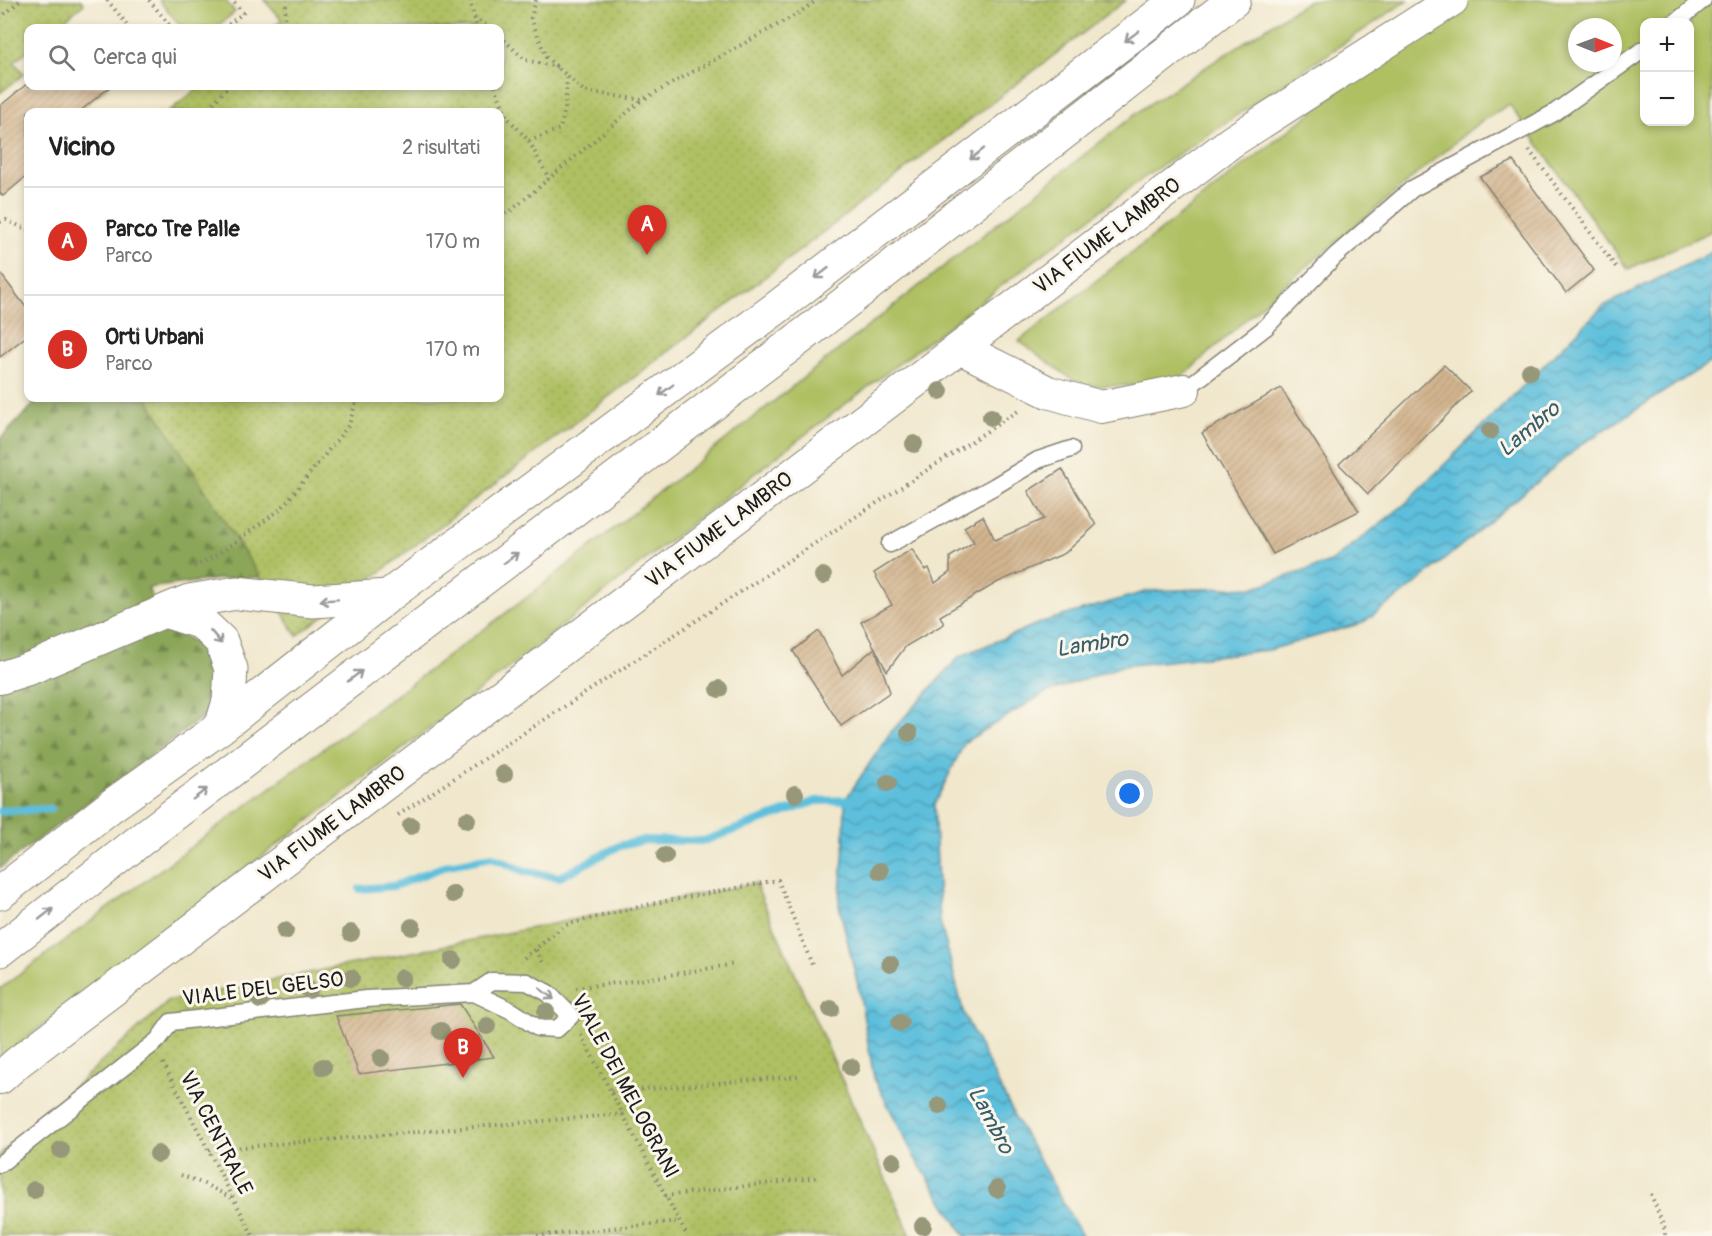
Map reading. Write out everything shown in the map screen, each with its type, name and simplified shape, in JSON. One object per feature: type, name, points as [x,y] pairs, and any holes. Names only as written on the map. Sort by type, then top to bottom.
[{"type":"main road","points":[[0,893],[111,806],[221,727],[388,596],[775,309],[1178,0]]},
{"type":"main road","points":[[0,950],[161,824],[800,338],[1234,0]]},
{"type":"main road","points":[[165,611],[189,601],[237,593],[313,601],[388,596]]},
{"type":"main road","points":[[165,611],[202,622],[221,641],[231,669],[229,701],[221,727]]},
{"type":"street","name":"VIA FIUME LAMBRO","points":[[0,1078],[27,1055],[1231,142],[1452,0]]},
{"type":"street","points":[[960,348],[1048,392],[1101,406],[1184,390]]},
{"type":"street","points":[[0,678],[31,668],[165,611]]},
{"type":"lane","points":[[1681,18],[1703,0]]},
{"type":"lane","points":[[1184,390],[1266,327],[1335,256],[1412,189],[1554,113],[1640,52]]},
{"type":"lane","points":[[890,544],[1038,460],[1071,449]]},
{"type":"lane","points":[[474,993],[492,981],[527,982],[548,993],[571,1016]]},
{"type":"lane","name":"VIALE DEL GELSO","points":[[0,1164],[158,1040],[171,1022],[366,999],[474,993],[512,1011],[538,1028],[557,1029],[571,1016]]},
{"type":"path","points":[[0,18],[21,0]]},
{"type":"path","points":[[107,0],[127,24]]},
{"type":"path","points":[[149,0],[169,24]]},
{"type":"path","points":[[229,24],[243,13],[232,0]]},
{"type":"path","points":[[284,24],[286,0]]},
{"type":"path","points":[[470,0],[476,24]]},
{"type":"path","points":[[536,0],[531,18],[546,57],[584,91],[642,100]]},
{"type":"path","points":[[504,214],[512,210],[642,100],[799,13],[817,0]]},
{"type":"path","points":[[474,18],[484,24]]},
{"type":"path","points":[[504,40],[525,60],[557,67]]},
{"type":"path","points":[[529,141],[560,129],[565,110],[567,76]]},
{"type":"path","points":[[209,108],[225,90]]},
{"type":"path","points":[[497,90],[504,108]]},
{"type":"path","points":[[504,109],[507,117],[529,141],[549,179]]},
{"type":"path","points":[[1517,133],[1616,267]]},
{"type":"path","points":[[0,222],[6,220],[24,228]]},
{"type":"path","points":[[398,815],[1048,392]]},
{"type":"path","points":[[187,571],[217,555],[280,509],[349,425],[356,402]]},
{"type":"path","points":[[546,969],[536,950],[565,925],[651,904],[778,880],[813,968]]},
{"type":"path","name":"VIALE DEI MELOGRANI","points":[[687,1236],[557,989],[592,987],[735,964]]},
{"type":"path","name":"VIA CENTRALE","points":[[153,1044],[253,1236]]},
{"type":"path","points":[[611,1092],[800,1076]]},
{"type":"path","points":[[208,1150],[622,1114]]},
{"type":"path","points":[[181,1175],[233,1198]]},
{"type":"path","points":[[665,1196],[818,1177]]},
{"type":"path","points":[[1650,1194],[1665,1230],[1665,1236]]},
{"type":"path","points":[[537,1236],[679,1221]]},
{"type":"green space","points":[[0,0],[81,0],[84,4],[59,24],[24,24],[24,53],[14,62],[24,74],[0,93]]},
{"type":"green space","points":[[159,0],[225,0],[235,12],[220,24],[179,24]]},
{"type":"green space","points":[[264,0],[1126,0],[297,636],[150,402],[504,402],[504,108],[173,108],[196,90],[504,90],[504,24],[277,24],[282,20]]},
{"type":"green space","points":[[1104,0],[266,577],[219,579],[148,588],[164,625],[215,654],[216,707],[0,868],[0,439],[36,402],[504,402],[504,108],[500,108],[500,90],[504,90],[504,28]]},
{"type":"green space","points":[[1309,0],[1408,0],[1142,179],[781,453],[506,670],[0,1059],[0,989],[530,595],[1143,108]]},
{"type":"green space","points":[[1469,0],[1712,0],[1712,231],[1628,269],[1509,104],[1472,128],[1275,293],[1173,385],[1081,386],[1019,341],[1407,38]]},
{"type":"green space","points":[[755,883],[911,1236],[0,1236],[0,1154],[169,1001]]},
{"type":"water","name":"Lambro","points":[[1712,252],[1712,361],[1582,444],[1407,591],[1362,623],[1269,650],[1122,666],[1045,693],[965,742],[934,805],[940,921],[964,1014],[1015,1117],[1082,1236],[965,1236],[915,1158],[874,1078],[859,990],[839,905],[845,800],[890,733],[959,657],[1042,622],[1148,591],[1255,587],[1331,562],[1405,504],[1603,306]]},
{"type":"building","points":[[24,86],[24,90],[106,90],[84,108],[24,108],[24,178],[3,196],[0,193],[0,106]]},
{"type":"building","points":[[1513,161],[1594,270],[1566,293],[1480,177]]},
{"type":"building","points":[[0,273],[24,305],[24,338],[0,357]]},
{"type":"building","points":[[1444,365],[1471,391],[1368,494],[1339,464]]},
{"type":"building","points":[[1281,388],[1359,511],[1273,554],[1202,433]]},
{"type":"building","points":[[1062,469],[1096,525],[1065,553],[998,582],[940,616],[944,624],[906,646],[887,671],[861,622],[892,605],[874,573],[912,549],[925,570],[929,568],[935,583],[950,572],[950,557],[974,542],[964,527],[983,516],[995,540],[1044,519],[1028,491]]},
{"type":"building","points":[[819,631],[842,675],[875,648],[890,692],[841,726],[793,651]]},
{"type":"building","points":[[460,1004],[494,1057],[359,1074],[336,1016]]},
{"type":"waterway","points":[[360,889],[394,886],[448,865],[492,857],[526,872],[560,877],[619,846],[645,840],[703,841],[816,801],[854,800]]},
{"type":"waterway","points":[[0,811],[51,809]]},
{"type":"place","name":"Parco Tre Palle","points":[[647,255]]},
{"type":"place","name":"Orti Urbani","points":[[463,1078]]}]
